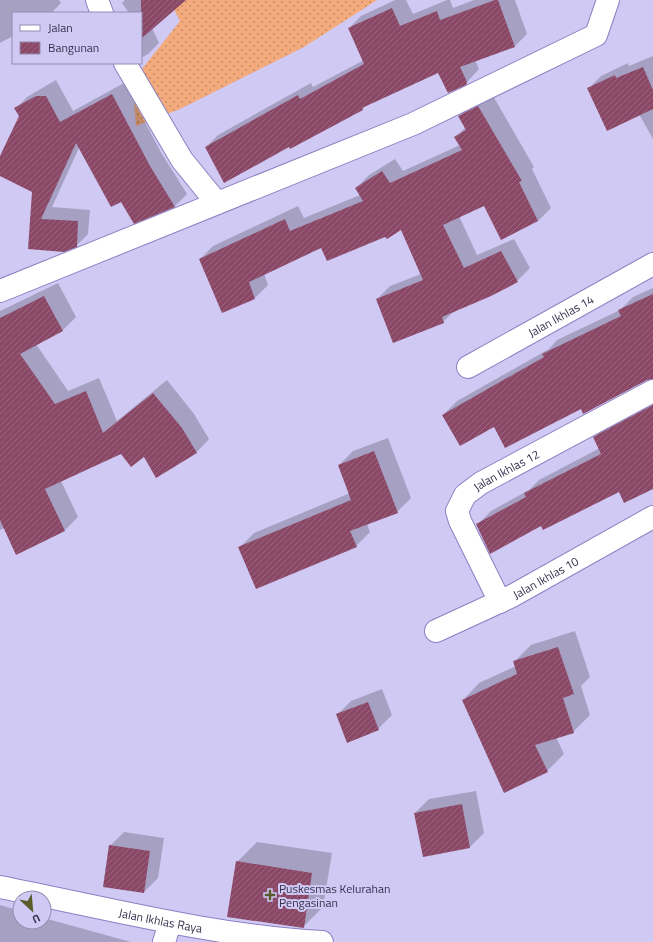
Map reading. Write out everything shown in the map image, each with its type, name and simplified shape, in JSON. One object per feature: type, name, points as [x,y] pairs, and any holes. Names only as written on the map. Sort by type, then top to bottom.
[{"type":"street","points":[[97,0],[102,12]]},
{"type":"street","points":[[0,291],[413,124],[596,35],[608,0]]},
{"type":"street","points":[[126,64],[182,160],[217,203]]},
{"type":"street","name":"Jalan Ikhlas 14","points":[[468,367],[653,264]]},
{"type":"street","name":"Jalan Ikhlas 12","points":[[500,602],[460,521],[457,511],[465,495],[481,482],[653,391]]},
{"type":"street","name":"Jalan Ikhlas 10","points":[[436,631],[500,602],[653,517]]},
{"type":"street","name":"Jalan Ikhlas Raya","points":[[0,887],[167,932],[322,942]]},
{"type":"shaded area","points":[[169,0],[377,0],[304,47],[180,109],[136,126],[134,101],[142,69],[180,21]]},
{"type":"building","points":[[141,0],[186,0],[142,38]]},
{"type":"building","points":[[498,0],[515,47],[460,67],[467,82],[466,85],[448,93],[438,73],[362,108],[363,110],[290,149],[289,147],[224,183],[205,147],[298,95],[300,99],[364,64],[348,28],[392,8],[400,26],[437,11],[440,20]]},
{"type":"building","points":[[643,67],[653,90],[653,109],[607,131],[587,88],[615,75],[616,78]]},
{"type":"building","points":[[112,94],[150,166],[175,207],[134,224],[121,202],[111,207],[76,143],[41,219],[78,221],[77,247],[64,252],[28,249],[32,192],[0,176],[0,156],[19,116],[14,108],[36,96],[46,96],[60,122]]},
{"type":"building","points":[[478,106],[522,181],[519,182],[538,221],[501,240],[484,206],[443,225],[464,268],[501,251],[518,282],[491,296],[442,317],[444,323],[393,343],[376,299],[423,280],[401,230],[387,239],[385,237],[327,261],[321,248],[249,282],[255,299],[222,313],[199,259],[285,219],[290,231],[363,201],[355,188],[382,171],[390,183],[462,150],[454,137],[466,130],[458,116]]},
{"type":"building","points":[[653,294],[653,379],[647,380],[583,414],[581,409],[505,448],[494,427],[460,446],[442,415],[544,357],[542,354],[621,316],[618,310]]},
{"type":"building","points":[[44,296],[63,331],[20,354],[55,404],[86,391],[103,433],[153,393],[182,428],[197,453],[156,478],[144,457],[131,467],[121,454],[45,489],[65,531],[16,555],[0,520],[0,318]]},
{"type":"building","points":[[653,405],[653,489],[624,503],[619,492],[543,530],[541,526],[490,554],[476,524],[526,497],[524,493],[601,454],[593,437]]},
{"type":"building","points":[[374,451],[398,513],[350,531],[357,547],[256,589],[238,547],[351,500],[338,465]]},
{"type":"building","points":[[558,647],[574,694],[563,698],[574,733],[535,745],[548,772],[504,793],[462,700],[517,674],[513,661]]},
{"type":"building","points":[[368,702],[379,730],[347,743],[336,714]]},
{"type":"building","points":[[462,804],[470,848],[423,857],[414,813]]},
{"type":"building","points":[[109,845],[150,851],[144,893],[103,887]]},
{"type":"building","name":"Puskesmas Kelurahan Pengasinan","points":[[236,861],[312,873],[304,928],[227,917]]},
{"type":"place","name":"Puskesmas Kelurahan Pengasinan","points":[[270,895]]}]
